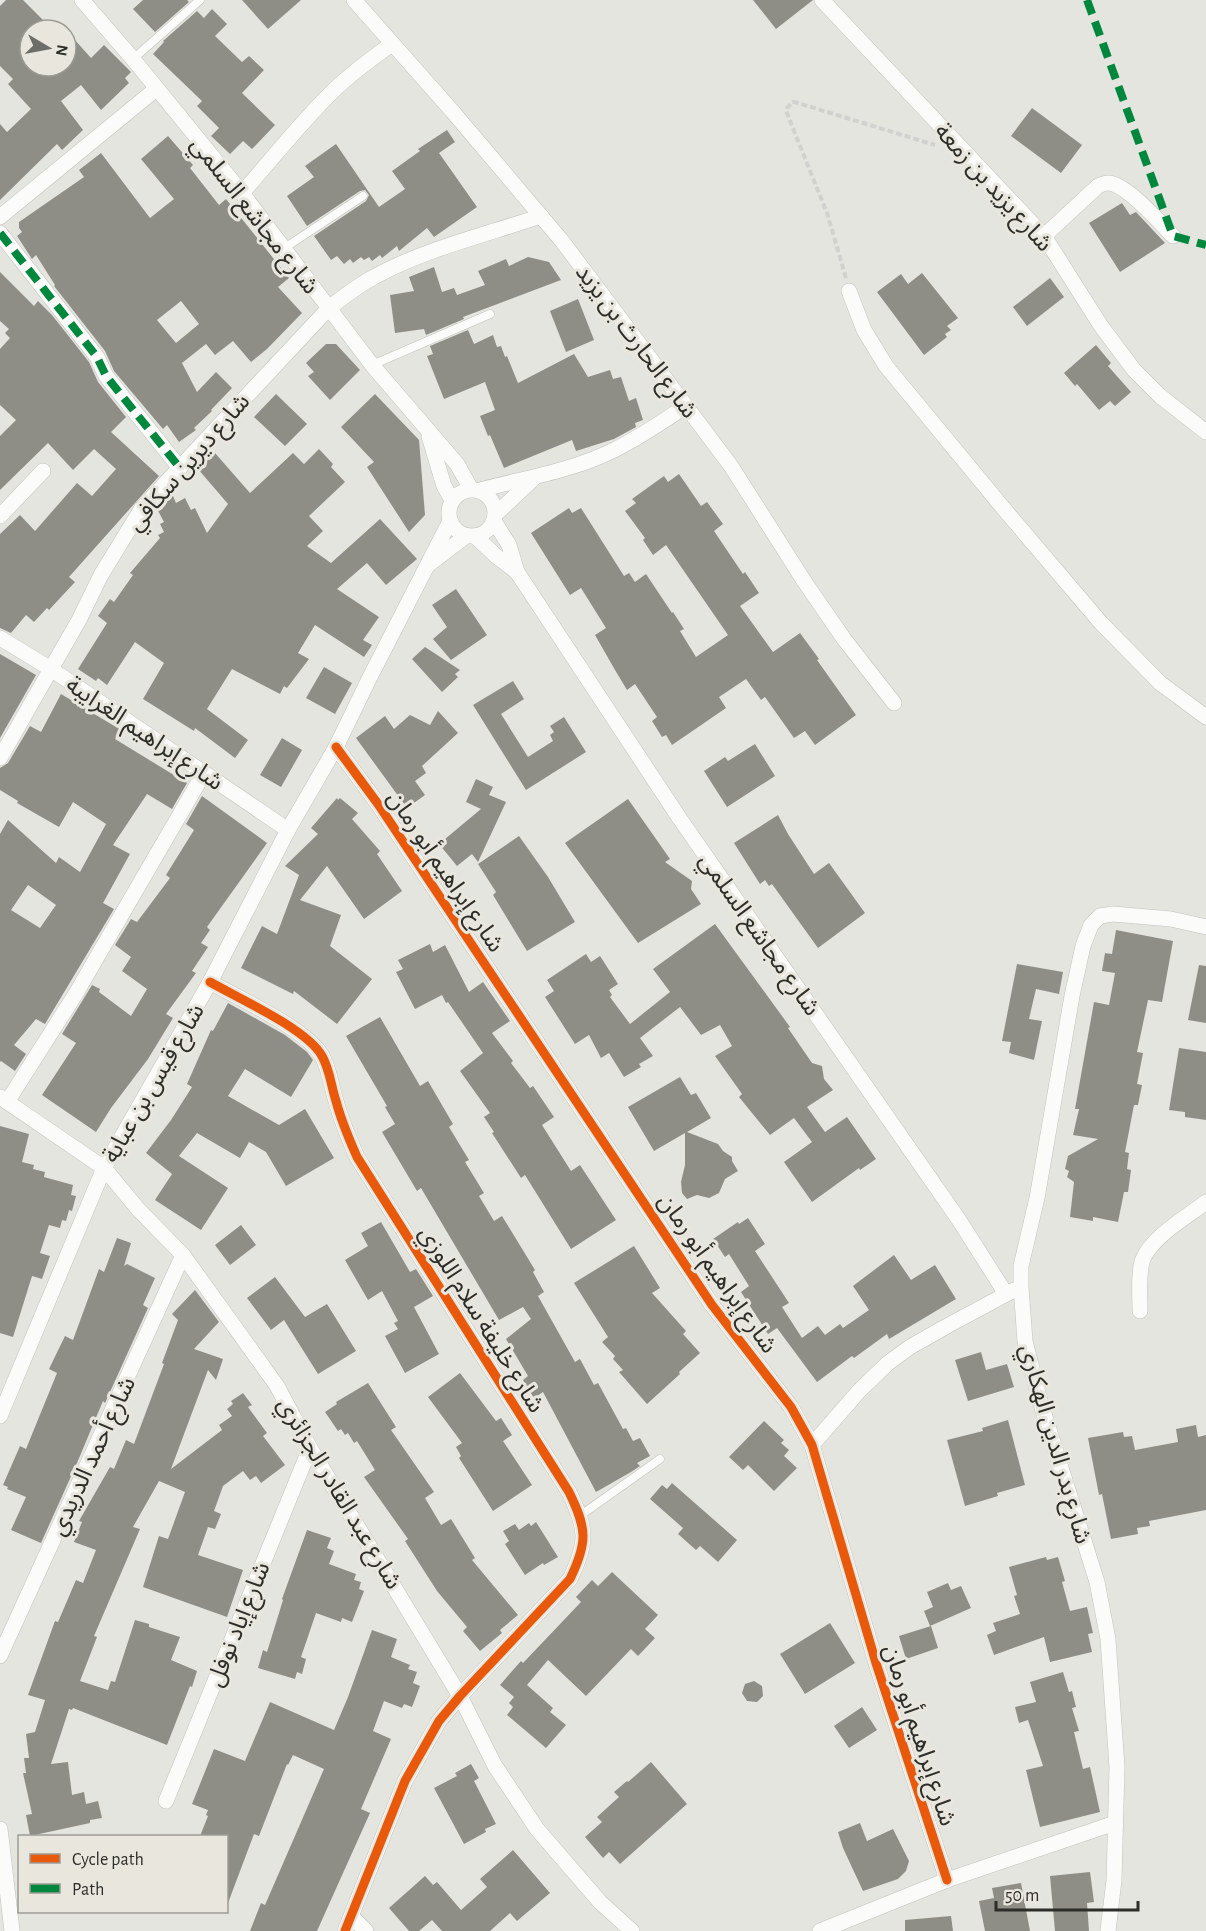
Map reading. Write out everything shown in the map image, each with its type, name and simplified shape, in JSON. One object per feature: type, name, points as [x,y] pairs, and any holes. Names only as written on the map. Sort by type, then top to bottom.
[{"type":"street","name":"شارع مجاشع السلمي","points":[[82,0],[133,58],[242,193],[372,365],[476,490]]},
{"type":"street","name":"شارع الحارث بن يزيد","points":[[354,0],[562,241],[731,466],[804,581],[894,703]]},
{"type":"street","name":"شارع يزيد بن زمعة","points":[[822,0],[1044,236],[1101,326],[1134,370],[1160,396],[1206,432]]},
{"type":"street","points":[[242,193],[336,88],[392,44]]},
{"type":"street","points":[[0,217],[156,88]]},
{"type":"street","points":[[1044,236],[1098,186],[1108,183],[1119,186],[1135,198],[1173,236]]},
{"type":"street","name":"شارع ديرين سكافي","points":[[0,758],[141,508],[328,309],[375,276],[394,267],[541,216]]},
{"type":"street","points":[[0,233],[97,357],[106,376],[180,468]]},
{"type":"street","points":[[849,291],[864,330],[886,366],[1004,509],[1101,623],[1160,683],[1206,717]]},
{"type":"street","points":[[535,477],[495,518],[487,531],[471,536],[456,530],[450,521],[448,510],[452,500],[460,492],[535,477],[578,464],[614,450],[649,431],[686,406]]},
{"type":"street","name":"شارع مجاشع السلمي","points":[[427,431],[444,486],[452,500]]},
{"type":"street","points":[[0,516],[43,471]]},
{"type":"street","points":[[476,490],[492,500],[495,518]]},
{"type":"street","name":"شارع مجاشع السلمي","points":[[495,518],[509,545],[517,572],[680,819],[959,1220],[1006,1294]]},
{"type":"street","name":"شارع قيس بن عباية","points":[[0,1416],[104,1168],[210,982],[288,830],[336,747],[450,521]]},
{"type":"street","name":"شارع مجاشع السلمي","points":[[471,536],[517,572]]},
{"type":"street","name":"شارع قيس بن عباية","points":[[425,567],[471,536]]},
{"type":"street","name":"شارع إبراهيم الغرايبة","points":[[0,638],[51,669],[288,830]]},
{"type":"street","name":"شارع إبراهيم أبو رمان","points":[[336,747],[378,804],[712,1305],[791,1407],[812,1445],[876,1663],[946,1880]]},
{"type":"street","points":[[3,1100],[75,995],[204,773]]},
{"type":"street","name":"شارع بدر الدين الهكاري","points":[[1108,1931],[1114,1880],[1117,1767],[1108,1639],[1097,1582],[1040,1401],[1024,1341],[1021,1266],[1037,1198],[1072,996],[1083,946],[1091,925],[1100,916],[1113,914],[1171,919],[1206,927]]},
{"type":"street","name":"شارع خليفة سلام اللوزي","points":[[210,982],[271,1015],[307,1039],[322,1055],[343,1126],[357,1158],[563,1482],[580,1515],[584,1538],[581,1556],[570,1579],[439,1721],[405,1781],[345,1931]]},
{"type":"street","name":"شارع عبد القادر الجزائري","points":[[3,1100],[104,1168],[138,1209],[183,1255],[277,1386],[310,1448],[460,1696],[495,1766],[537,1829],[600,1902],[632,1931]]},
{"type":"street","points":[[1140,1311],[1142,1266],[1149,1249],[1206,1202]]},
{"type":"street","name":"شارع أحمد الدريدي","points":[[0,1656],[183,1255]]},
{"type":"street","points":[[812,1445],[859,1391],[888,1363],[910,1347],[1021,1287]]},
{"type":"street","name":"شارع إياد نوفل","points":[[166,1801],[310,1448]]},
{"type":"street","points":[[820,1931],[946,1880],[1115,1823]]},
{"type":"street","points":[[0,1829],[12,1931]]},
{"type":"street","points":[[352,1917],[366,1931]]},
{"type":"lane","points":[[133,58],[200,0]]},
{"type":"lane","points":[[283,249],[363,196]]},
{"type":"lane","points":[[372,365],[490,314]]},
{"type":"lane","points":[[580,1515],[660,1459]]},
{"type":"path","points":[[849,291],[827,213],[786,111],[790,105],[793,102],[798,103],[968,155]]},
{"type":"building","points":[[6,0],[23,0],[41,18],[18,18],[18,78],[78,78],[78,43],[91,58],[104,45],[131,72],[125,78],[129,83],[101,110],[81,85],[61,101],[83,130],[62,150],[57,144],[0,200],[0,124],[7,132],[31,109],[8,84],[13,79],[0,66],[0,6]]},
{"type":"building","points":[[143,0],[187,0],[189,2],[155,32],[133,9]]},
{"type":"building","points":[[242,0],[301,0],[268,29]]},
{"type":"building","points":[[753,0],[813,0],[776,29]]},
{"type":"building","points":[[212,9],[227,24],[215,36],[242,62],[249,56],[264,70],[242,93],[275,125],[252,149],[243,141],[230,154],[211,136],[219,128],[197,106],[202,101],[153,54],[163,41],[197,11],[204,18]]},
{"type":"building","points":[[1032,108],[1082,145],[1061,173],[1011,136]]},
{"type":"building","points":[[447,130],[455,142],[439,153],[477,207],[434,237],[427,228],[399,251],[397,246],[382,258],[380,255],[372,261],[369,257],[364,260],[361,257],[353,263],[350,259],[344,264],[337,256],[331,260],[314,236],[366,201],[369,195],[365,190],[360,191],[307,226],[287,196],[314,177],[305,166],[336,144],[379,207],[405,189],[392,171],[420,151],[418,149]]},
{"type":"building","points":[[168,136],[193,165],[190,168],[219,205],[226,199],[289,278],[278,287],[302,313],[251,362],[233,341],[215,355],[206,344],[182,363],[197,392],[216,372],[232,388],[194,428],[196,430],[179,442],[167,425],[163,429],[114,371],[105,351],[54,286],[36,255],[32,259],[17,236],[22,232],[19,222],[84,177],[79,170],[101,153],[150,218],[174,199],[141,159]],"holes":[[[181,301],[199,324],[176,343],[157,320]]]},
{"type":"building","points":[[1122,203],[1130,215],[1136,212],[1165,243],[1120,272],[1089,223]]},
{"type":"building","points":[[528,257],[549,262],[561,280],[463,317],[464,319],[426,335],[424,329],[395,333],[390,295],[414,291],[409,277],[434,267],[442,292],[454,288],[457,295],[485,285],[478,271],[506,259],[509,266]]},
{"type":"building","points":[[0,272],[34,306],[38,301],[52,315],[89,362],[98,382],[126,417],[111,432],[159,476],[69,577],[75,582],[49,610],[47,608],[34,622],[26,615],[11,633],[0,628],[0,534],[20,515],[35,531],[77,483],[92,496],[116,469],[94,449],[73,470],[48,443],[0,490],[0,436],[16,420],[0,405],[0,349],[10,338],[5,333],[9,329],[0,321]]},
{"type":"building","points":[[922,273],[958,318],[947,326],[951,330],[945,334],[947,337],[924,355],[877,292],[901,274],[908,284]]},
{"type":"building","points":[[1050,278],[1064,297],[1027,326],[1013,307]]},
{"type":"building","points":[[578,299],[594,340],[566,352],[550,311]]},
{"type":"building","points":[[468,330],[474,344],[493,335],[497,347],[501,346],[505,357],[507,356],[518,383],[574,354],[588,377],[610,370],[613,379],[621,377],[629,401],[636,398],[643,420],[635,423],[636,427],[614,439],[576,451],[572,440],[504,468],[480,416],[495,410],[485,382],[444,399],[427,356],[433,354],[430,346]]},
{"type":"building","points":[[326,344],[336,344],[360,370],[330,400],[308,376],[314,372],[306,363]]},
{"type":"building","points":[[1096,345],[1111,363],[1108,366],[1131,392],[1115,406],[1110,401],[1099,410],[1077,384],[1075,386],[1064,373]]},
{"type":"building","points":[[276,394],[307,424],[285,446],[254,417]]},
{"type":"building","points":[[375,394],[419,440],[425,515],[409,532],[367,467],[374,462],[341,427]]},
{"type":"building","points":[[319,449],[345,482],[309,516],[323,531],[307,546],[331,563],[380,519],[417,559],[386,585],[367,563],[337,589],[379,617],[363,640],[372,645],[364,657],[315,625],[298,653],[309,659],[287,688],[284,686],[280,694],[232,669],[207,709],[248,740],[235,758],[195,728],[194,731],[143,699],[164,663],[135,642],[107,685],[98,678],[96,681],[78,669],[107,623],[98,616],[110,599],[114,602],[133,575],[130,573],[160,538],[158,535],[164,532],[160,524],[164,522],[156,507],[163,500],[173,496],[176,503],[185,498],[191,510],[195,508],[207,533],[228,504],[198,469],[215,453],[250,493],[293,453],[304,464]]},
{"type":"building","points":[[679,474],[701,506],[707,502],[723,524],[714,531],[759,593],[740,606],[773,652],[800,633],[856,715],[815,745],[805,731],[794,738],[765,697],[761,700],[746,679],[719,697],[726,708],[672,745],[666,735],[662,737],[652,721],[657,717],[635,684],[627,690],[615,670],[595,635],[606,628],[581,588],[570,595],[531,533],[569,508],[572,513],[581,508],[624,576],[629,573],[635,582],[646,574],[684,629],[680,631],[696,657],[728,635],[666,545],[653,555],[643,540],[645,538],[625,511],[636,503],[632,499],[664,476],[668,482]]},
{"type":"building","points":[[456,589],[487,635],[451,660],[433,639],[447,627],[432,605]]},
{"type":"building","points":[[425,647],[460,670],[455,674],[458,677],[442,692],[412,659]]},
{"type":"building","points":[[0,654],[36,675],[0,738]]},
{"type":"building","points":[[324,667],[352,683],[335,714],[306,698]]},
{"type":"building","points":[[513,681],[524,699],[501,714],[528,757],[553,741],[550,735],[554,732],[550,726],[564,717],[586,752],[526,790],[473,705]]},
{"type":"building","points":[[61,694],[121,730],[115,739],[187,783],[172,809],[147,794],[113,845],[130,854],[103,903],[114,909],[45,1024],[36,1019],[14,1045],[26,1054],[15,1071],[0,1062],[0,834],[8,820],[56,863],[59,857],[80,872],[106,824],[73,802],[59,827],[17,803],[18,801],[0,790],[0,768],[8,763],[30,726],[41,732]],"holes":[[[28,885],[56,905],[40,928],[11,910]]]},
{"type":"building","points":[[438,711],[458,733],[422,766],[426,773],[415,781],[425,795],[407,808],[356,738],[385,716],[394,729],[410,715],[430,725]]},
{"type":"building","points":[[282,738],[302,750],[281,787],[260,775]]},
{"type":"building","points":[[755,744],[775,776],[727,807],[704,771],[725,757],[728,761]]},
{"type":"building","points":[[476,779],[493,787],[489,795],[506,802],[478,862],[472,854],[457,866],[439,844],[481,809],[466,802]]},
{"type":"building","points":[[202,796],[267,843],[207,927],[210,930],[201,943],[208,947],[192,971],[196,973],[166,1014],[173,1018],[148,1059],[96,1132],[42,1095],[76,1043],[62,1034],[92,985],[100,989],[99,992],[131,1016],[147,989],[122,971],[131,957],[115,945],[131,919],[137,922],[170,878],[166,875],[194,830],[186,824]]},
{"type":"building","points":[[337,798],[358,813],[352,819],[380,851],[377,854],[402,891],[364,919],[327,866],[300,900],[341,915],[330,946],[372,979],[337,1024],[294,991],[293,994],[241,968],[262,926],[277,934],[299,875],[285,866],[318,834],[311,828]]},
{"type":"building","points":[[628,799],[670,859],[665,862],[692,881],[691,889],[701,904],[638,943],[565,843]]},
{"type":"building","points":[[778,815],[814,874],[829,863],[865,913],[818,948],[772,884],[769,886],[765,880],[760,884],[734,843]]},
{"type":"building","points":[[519,836],[548,877],[575,922],[527,951],[493,895],[496,892],[478,864]]},
{"type":"building","points":[[715,924],[790,1027],[788,1028],[812,1063],[822,1066],[824,1079],[833,1090],[807,1107],[825,1132],[847,1117],[876,1159],[860,1170],[859,1168],[812,1202],[784,1162],[812,1142],[794,1118],[770,1135],[739,1097],[742,1094],[715,1056],[732,1046],[720,1025],[701,1035],[680,1007],[640,1038],[653,1056],[639,1064],[641,1067],[624,1077],[609,1053],[601,1058],[589,1035],[575,1044],[545,997],[554,991],[547,980],[586,954],[591,962],[600,956],[618,984],[609,990],[612,995],[610,997],[630,1024],[670,992],[653,969]]},
{"type":"building","points":[[1116,930],[1173,941],[1162,1002],[1148,1000],[1137,1052],[1143,1053],[1137,1084],[1142,1085],[1138,1105],[1134,1105],[1125,1152],[1129,1153],[1127,1169],[1131,1170],[1128,1192],[1124,1192],[1118,1222],[1093,1217],[1093,1221],[1070,1217],[1074,1182],[1067,1177],[1069,1171],[1065,1169],[1068,1156],[1098,1139],[1073,1135],[1079,1109],[1075,1109],[1094,1002],[1109,1005],[1115,973],[1102,971],[1105,953],[1112,954]]},
{"type":"building","points":[[430,944],[433,952],[445,945],[469,992],[483,982],[510,1021],[492,1033],[513,1061],[511,1063],[530,1088],[533,1086],[554,1117],[542,1125],[571,1171],[580,1165],[616,1220],[571,1249],[525,1175],[521,1178],[492,1133],[494,1132],[484,1117],[490,1113],[460,1071],[483,1053],[442,995],[415,1009],[396,972],[403,969],[398,960]]},
{"type":"building","points":[[1017,964],[1063,972],[1059,994],[1036,989],[1029,1019],[1042,1021],[1034,1060],[1009,1053],[1011,1042],[1002,1041]]},
{"type":"building","points":[[1199,965],[1206,966],[1206,1023],[1188,1020]]},
{"type":"building","points":[[228,1003],[285,1035],[307,1052],[313,1060],[291,1097],[245,1069],[228,1096],[279,1125],[305,1109],[334,1158],[286,1186],[266,1152],[249,1142],[240,1158],[197,1133],[179,1156],[228,1188],[201,1230],[155,1200],[172,1174],[146,1153],[192,1087],[187,1084],[211,1030],[213,1031]]},
{"type":"building","points":[[380,1017],[420,1086],[428,1081],[453,1124],[449,1127],[469,1160],[465,1162],[484,1193],[479,1196],[494,1221],[502,1216],[535,1270],[533,1272],[544,1292],[538,1296],[575,1362],[580,1359],[594,1385],[598,1383],[623,1429],[626,1428],[633,1441],[640,1438],[650,1456],[637,1463],[640,1466],[631,1472],[596,1492],[543,1392],[534,1398],[523,1380],[528,1376],[506,1339],[531,1319],[523,1307],[499,1320],[421,1188],[417,1191],[382,1132],[395,1124],[346,1036]]},
{"type":"building","points":[[1179,1048],[1206,1052],[1206,1120],[1185,1117],[1185,1112],[1169,1110]]},
{"type":"building","points":[[680,1077],[691,1095],[696,1093],[711,1118],[687,1132],[718,1144],[732,1157],[738,1171],[725,1179],[719,1193],[709,1198],[697,1195],[687,1199],[682,1193],[685,1133],[654,1151],[628,1107]]},
{"type":"building","points":[[0,1126],[29,1134],[22,1162],[34,1165],[33,1169],[45,1172],[44,1177],[73,1185],[71,1195],[76,1196],[72,1211],[69,1210],[66,1221],[62,1220],[60,1228],[49,1225],[40,1253],[50,1256],[42,1279],[32,1276],[13,1337],[0,1333]]},
{"type":"building","points":[[748,1218],[765,1244],[755,1251],[789,1303],[782,1307],[802,1338],[818,1326],[825,1335],[840,1324],[843,1328],[869,1310],[853,1286],[894,1255],[911,1280],[935,1265],[956,1299],[889,1339],[887,1334],[817,1382],[777,1328],[768,1334],[741,1292],[749,1286],[729,1254],[725,1257],[713,1239]]},
{"type":"building","points":[[381,1222],[410,1272],[416,1269],[433,1296],[414,1307],[439,1354],[405,1373],[385,1336],[398,1329],[394,1323],[398,1321],[382,1291],[368,1300],[345,1260],[368,1246],[361,1233]]},
{"type":"building","points":[[241,1225],[256,1245],[230,1265],[215,1245]]},
{"type":"building","points":[[117,1238],[131,1243],[124,1266],[127,1264],[155,1278],[143,1305],[148,1308],[105,1403],[103,1401],[41,1543],[11,1530],[26,1497],[3,1485],[20,1446],[26,1449],[57,1373],[49,1369],[65,1336],[73,1340],[99,1269],[104,1272]]},
{"type":"building","points":[[634,1246],[660,1288],[652,1293],[686,1331],[683,1334],[700,1353],[647,1404],[619,1372],[623,1370],[613,1359],[615,1356],[602,1342],[608,1337],[574,1283]]},
{"type":"building","points":[[275,1277],[305,1317],[327,1304],[356,1351],[318,1374],[284,1320],[271,1330],[247,1298]]},
{"type":"building","points":[[195,1290],[219,1322],[194,1349],[223,1359],[216,1380],[208,1370],[171,1469],[222,1430],[219,1425],[232,1416],[227,1409],[233,1404],[231,1401],[243,1393],[252,1405],[248,1407],[267,1433],[263,1436],[285,1465],[261,1483],[256,1476],[250,1480],[243,1471],[223,1486],[214,1511],[221,1514],[215,1529],[208,1527],[198,1555],[243,1570],[227,1617],[143,1587],[159,1536],[168,1539],[185,1492],[159,1481],[133,1527],[140,1529],[94,1636],[97,1637],[80,1681],[108,1690],[111,1681],[115,1682],[135,1620],[180,1637],[171,1660],[197,1671],[192,1687],[190,1686],[167,1745],[73,1708],[69,1709],[51,1764],[68,1762],[72,1795],[84,1792],[86,1804],[98,1801],[102,1818],[90,1820],[90,1823],[30,1835],[26,1815],[32,1814],[23,1773],[26,1773],[24,1758],[29,1758],[26,1734],[35,1732],[45,1700],[28,1695],[55,1621],[58,1622],[76,1580],[83,1583],[96,1550],[74,1542],[82,1522],[79,1521],[110,1467],[114,1469],[126,1440],[134,1444],[178,1320],[172,1314]]},
{"type":"building","points":[[981,1352],[986,1370],[1007,1364],[1014,1387],[968,1401],[955,1360]]},
{"type":"building","points":[[460,1373],[496,1421],[501,1418],[512,1435],[503,1441],[532,1485],[493,1511],[459,1458],[461,1456],[456,1447],[462,1443],[428,1397]]},
{"type":"building","points":[[368,1383],[396,1427],[391,1430],[434,1492],[425,1498],[441,1525],[451,1519],[475,1558],[472,1560],[518,1615],[500,1630],[502,1633],[480,1651],[463,1631],[467,1627],[437,1591],[405,1541],[408,1539],[364,1477],[375,1470],[357,1441],[354,1443],[348,1433],[345,1435],[341,1429],[338,1431],[325,1412],[337,1404],[336,1402]]},
{"type":"building","points":[[1008,1420],[1025,1485],[965,1506],[947,1440],[983,1431],[982,1428]]},
{"type":"building","points":[[764,1421],[784,1440],[781,1443],[789,1450],[784,1456],[797,1468],[774,1491],[748,1465],[743,1470],[729,1457]]},
{"type":"building","points":[[1196,1425],[1198,1437],[1206,1435],[1206,1510],[1149,1521],[1150,1526],[1137,1528],[1138,1534],[1111,1539],[1102,1494],[1099,1495],[1088,1438],[1123,1432],[1124,1437],[1132,1436],[1135,1450],[1178,1442],[1176,1429]]},
{"type":"building","points":[[672,1483],[737,1540],[718,1562],[700,1546],[696,1550],[678,1534],[683,1528],[650,1499],[662,1485],[667,1489]]},
{"type":"building","points":[[536,1522],[558,1557],[544,1565],[543,1563],[525,1575],[505,1544],[509,1541],[503,1531],[515,1524],[519,1530],[529,1523],[531,1526]]},
{"type":"building","points":[[307,1530],[331,1538],[327,1548],[334,1551],[329,1564],[356,1574],[354,1580],[361,1582],[359,1589],[364,1591],[352,1622],[342,1618],[341,1622],[316,1613],[301,1657],[306,1659],[302,1674],[297,1672],[295,1679],[258,1668],[263,1650],[267,1652],[282,1599]]},
{"type":"building","points":[[1046,1557],[1047,1560],[1058,1557],[1070,1611],[1087,1607],[1093,1633],[1088,1634],[1092,1652],[1050,1662],[1044,1637],[994,1655],[987,1635],[996,1631],[993,1623],[1020,1614],[1009,1567]]},
{"type":"building","points":[[612,1572],[658,1615],[645,1629],[655,1638],[638,1656],[631,1649],[586,1696],[548,1660],[527,1685],[553,1708],[550,1712],[566,1725],[546,1748],[507,1715],[513,1707],[509,1703],[514,1697],[500,1685],[581,1602],[576,1597],[592,1580],[598,1586]]},
{"type":"building","points":[[948,1583],[951,1590],[961,1586],[971,1608],[930,1626],[924,1611],[933,1607],[927,1592]]},
{"type":"building","points":[[830,1623],[855,1663],[805,1694],[780,1654]]},
{"type":"building","points":[[931,1626],[938,1648],[906,1659],[899,1636]]},
{"type":"building","points":[[372,1630],[397,1639],[391,1657],[410,1665],[408,1669],[417,1672],[413,1683],[420,1686],[412,1707],[404,1704],[402,1708],[384,1701],[373,1731],[391,1739],[361,1809],[370,1813],[317,1931],[250,1931],[261,1903],[265,1905],[324,1769],[293,1755],[287,1764],[259,1836],[254,1834],[228,1903],[228,1835],[200,1835],[208,1810],[192,1804],[214,1749],[245,1761],[270,1702],[334,1730]]},
{"type":"building","points":[[1063,1672],[1069,1692],[1072,1691],[1076,1707],[1072,1708],[1079,1731],[1074,1732],[1083,1769],[1090,1767],[1100,1812],[1040,1827],[1026,1770],[1043,1766],[1028,1720],[1019,1723],[1015,1707],[1036,1702],[1030,1682]]},
{"type":"building","points":[[754,1681],[762,1686],[763,1696],[757,1702],[747,1701],[742,1693],[745,1684]]},
{"type":"building","points":[[862,1707],[877,1730],[849,1748],[834,1726]]},
{"type":"building","points":[[651,1762],[687,1804],[620,1864],[609,1852],[603,1858],[585,1837],[602,1822],[597,1817],[619,1797],[614,1792]]},
{"type":"building","points":[[471,1764],[479,1778],[474,1781],[496,1824],[464,1844],[434,1788],[457,1776],[455,1773]]},
{"type":"building","points":[[860,1823],[867,1841],[893,1829],[909,1861],[906,1871],[898,1879],[863,1891],[838,1832]]},
{"type":"building","points":[[513,1850],[550,1893],[517,1921],[510,1913],[490,1931],[442,1931],[432,1920],[419,1931],[409,1931],[389,1908],[425,1876],[433,1885],[437,1882],[461,1910],[487,1887],[480,1879]]},
{"type":"building","points":[[1090,1872],[1094,1902],[1087,1903],[1089,1931],[1055,1931],[1050,1876]]},
{"type":"building","points":[[1021,1883],[1030,1931],[985,1931],[979,1901],[994,1898],[992,1888]]},
{"type":"building","points":[[951,1916],[953,1931],[905,1931],[905,1920]]},
{"type":"marked path","points":[[1087,0],[1173,236],[1206,245]]},
{"type":"marked path","points":[[0,233],[97,357],[106,376],[180,468]]},
{"type":"cycle path","points":[[336,747],[378,804],[712,1305],[791,1407],[812,1445],[876,1663],[947,1880]]},
{"type":"cycle path","points":[[210,982],[287,1025],[302,1035],[322,1056],[329,1072],[340,1115],[357,1157],[569,1492],[582,1526],[580,1555],[570,1579],[439,1721],[405,1781],[345,1931]]}]
